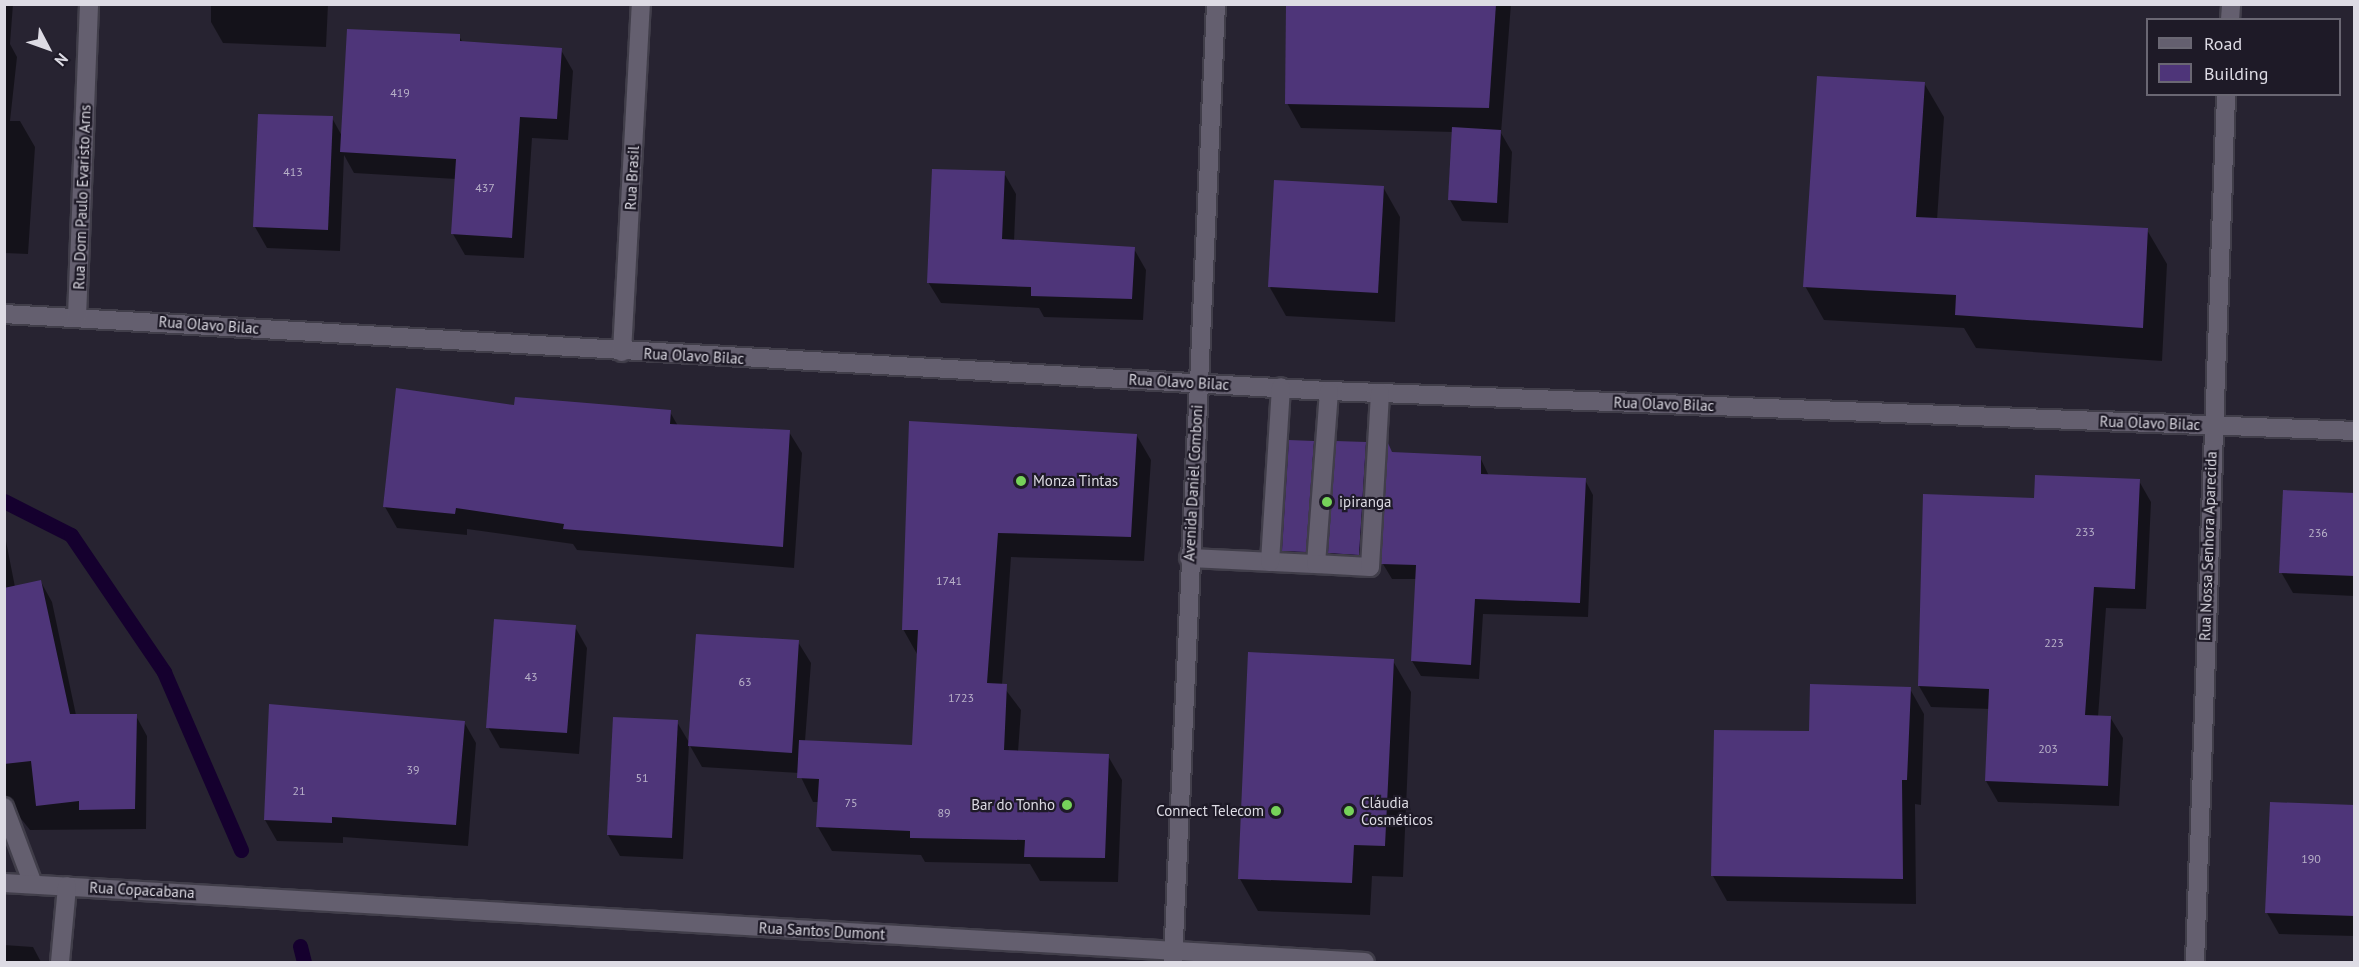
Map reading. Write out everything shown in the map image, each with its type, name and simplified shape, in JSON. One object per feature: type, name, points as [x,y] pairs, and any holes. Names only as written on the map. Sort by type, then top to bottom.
[{"type":"street","name":"Rua Dom Paulo Evaristo Arns","points":[[77,317],[89,4]]},
{"type":"street","name":"Rua Brasil","points":[[622,352],[641,4]]},
{"type":"street","name":"Avenida Daniel Comboni","points":[[1174,958],[1189,558],[1216,4]]},
{"type":"street","name":"Rua Nossa Senhora Aparecida","points":[[2195,963],[2211,426],[2226,96]]},
{"type":"street","name":"Rua Olavo Bilac","points":[[4,314],[622,352],[1329,391],[2355,431]]},
{"type":"street","points":[[1270,562],[1281,387]]},
{"type":"street","points":[[1316,564],[1329,391]]},
{"type":"street","points":[[1189,558],[1370,567],[1380,393]]},
{"type":"street","points":[[4,807],[33,884]]},
{"type":"street","name":"Rua Copacabana","points":[[4,883],[279,898]]},
{"type":"street","points":[[60,963],[67,886]]},
{"type":"street","name":"Rua Santos Dumont","points":[[279,898],[1174,958],[1365,963]]},
{"type":"building","points":[[1286,4],[1496,4],[1489,108],[1285,104]]},
{"type":"building","points":[[347,29],[460,34],[460,41],[562,48],[557,119],[520,117],[512,238],[451,234],[456,159],[340,152]]},
{"type":"building","points":[[1817,76],[1925,82],[1916,217],[2148,228],[2143,328],[1955,315],[1956,295],[1803,287]]},
{"type":"building","points":[[258,114],[333,116],[328,230],[253,227]]},
{"type":"building","points":[[1452,127],[1501,130],[1497,203],[1448,200]]},
{"type":"building","points":[[932,169],[1005,171],[1002,239],[1135,247],[1132,299],[1031,296],[1031,287],[927,283]]},
{"type":"building","points":[[1274,180],[1384,186],[1378,293],[1268,287]]},
{"type":"building","points":[[396,388],[514,405],[515,397],[671,410],[670,424],[790,430],[783,547],[563,529],[564,524],[456,508],[455,514],[383,507]]},
{"type":"building","points":[[909,421],[1137,434],[1131,537],[998,533],[987,683],[1007,684],[1004,750],[1109,754],[1105,858],[1024,857],[1025,840],[910,838],[910,831],[816,827],[819,779],[797,778],[799,740],[912,745],[918,630],[902,630]]},
{"type":"building","points":[[1289,440],[1314,441],[1306,552],[1282,551]]},
{"type":"building","points":[[1336,441],[1366,442],[1359,555],[1328,553]]},
{"type":"building","points":[[1388,443],[1392,452],[1481,456],[1481,474],[1586,478],[1580,603],[1475,599],[1471,665],[1411,661],[1416,565],[1381,564]]},
{"type":"building","points":[[2035,475],[2140,479],[2135,589],[2094,587],[2085,715],[2111,716],[2108,786],[1985,781],[1989,689],[1918,686],[1923,494],[2034,498]]},
{"type":"building","points":[[2283,490],[2355,493],[2355,576],[2279,573]]},
{"type":"building","points":[[41,580],[70,714],[137,714],[135,809],[79,810],[79,801],[36,806],[31,761],[4,764],[4,588]]},
{"type":"building","points":[[494,619],[576,625],[567,733],[486,728]]},
{"type":"building","points":[[696,634],[799,640],[792,753],[688,746]]},
{"type":"building","points":[[1248,652],[1394,659],[1385,846],[1354,845],[1352,883],[1238,879]]},
{"type":"building","points":[[1810,684],[1911,687],[1907,780],[1902,780],[1903,879],[1711,876],[1714,730],[1809,731]]},
{"type":"building","points":[[269,704],[465,721],[456,825],[332,817],[332,823],[264,820]]},
{"type":"building","points":[[613,717],[678,720],[672,838],[607,835]]},
{"type":"building","points":[[2270,802],[2355,805],[2355,916],[2265,913]]},
{"type":"waterway","points":[[4,501],[71,535],[164,672],[241,850]]},
{"type":"waterway","points":[[300,946],[304,962]]},
{"type":"place","name":"Monza Tintas","points":[[1021,481]]},
{"type":"place","name":"ipiranga","points":[[1327,502]]},
{"type":"place","name":"Bar do Tonho","points":[[1067,805]]},
{"type":"place","name":"Connect Telecom","points":[[1276,811]]},
{"type":"place","name":"Cláudia Cosméticos","points":[[1349,811]]}]
